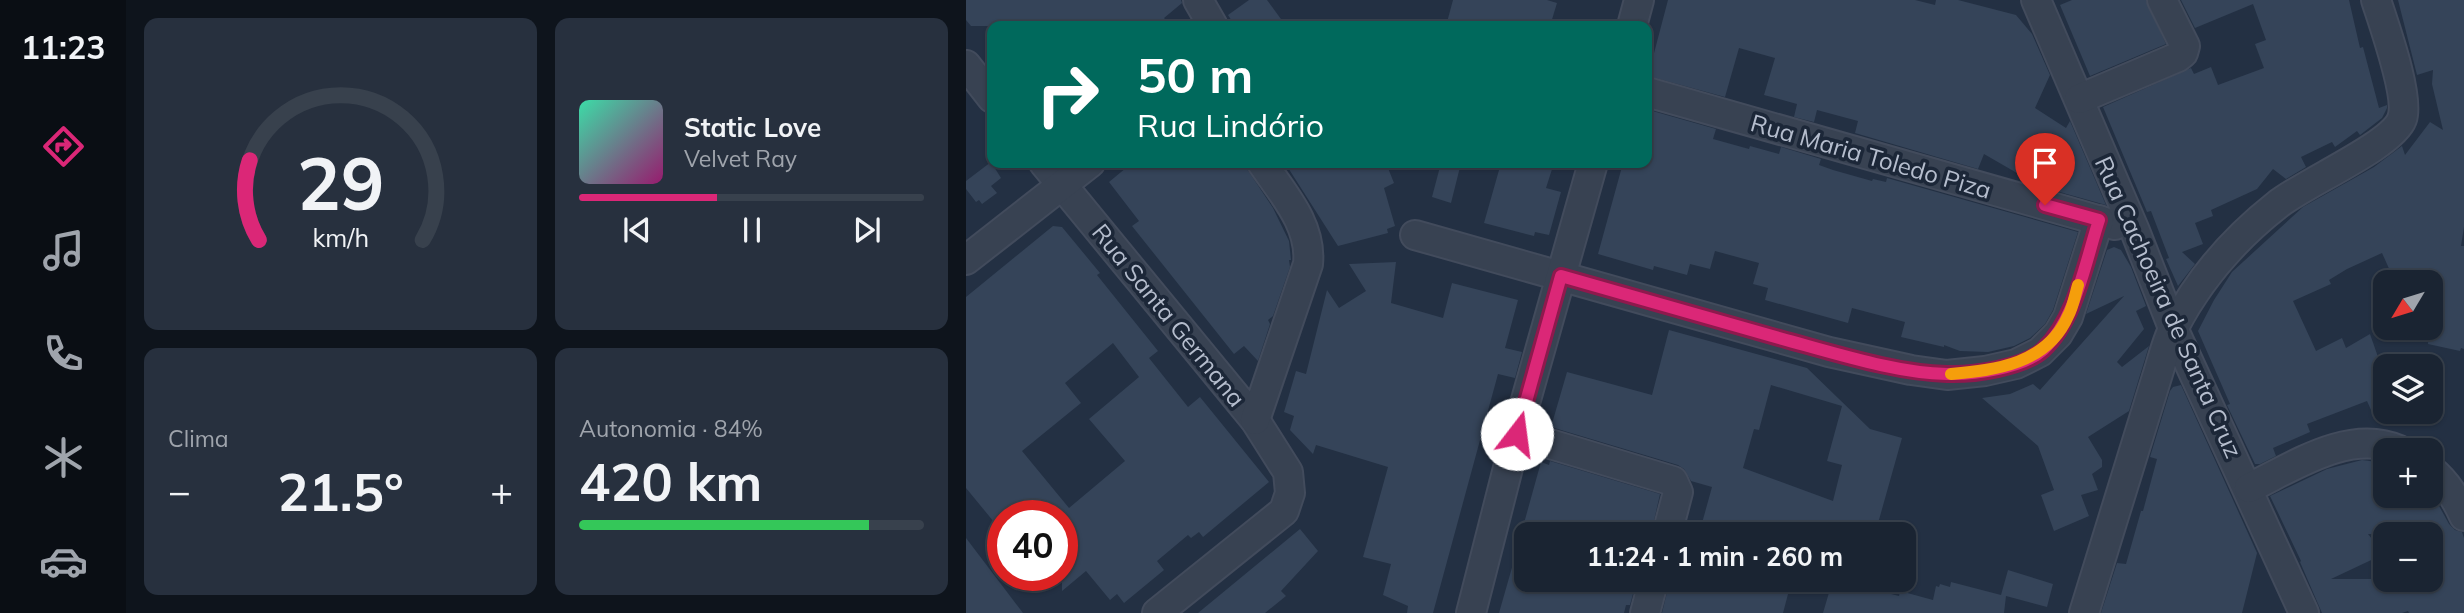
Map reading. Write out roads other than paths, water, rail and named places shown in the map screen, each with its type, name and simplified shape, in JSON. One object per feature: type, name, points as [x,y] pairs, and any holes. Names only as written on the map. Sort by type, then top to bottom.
[{"type":"street","points":[[1198,0],[1210,21]]},
{"type":"street","points":[[1633,21],[1639,0]]},
{"type":"street","name":"Rua Cachoeira de Santa Cruz","points":[[2036,0],[2135,231],[2173,328],[2249,488],[2304,613]]},
{"type":"street","points":[[2079,99],[2183,53],[2185,46],[2162,0]]},
{"type":"street","points":[[2084,613],[2173,328],[2220,258],[2250,229],[2278,204],[2379,144],[2397,130],[2404,116],[2402,93],[2376,0]]},
{"type":"street","points":[[966,65],[987,92]]},
{"type":"street","name":"Rua Maria Toledo Piza","points":[[1652,93],[2135,231]]},
{"type":"street","name":"Rua Santa Germana","points":[[1048,168],[1255,420],[1288,472],[1290,493],[1284,511],[1157,613]]},
{"type":"street","points":[[968,253],[1084,168]]},
{"type":"street","points":[[1255,420],[1308,264],[1309,252],[1307,236],[1297,214],[1265,168]]},
{"type":"street","points":[[1471,613],[1517,434],[1592,168]]},
{"type":"street","points":[[1415,235],[1843,355],[1911,370],[1947,374],[1985,371],[2016,364],[2040,352],[2058,334],[2068,317],[2099,220]]},
{"type":"street","points":[[1517,434],[1673,481],[1678,492],[1670,522]]},
{"type":"street","points":[[2249,488],[2336,447],[2373,443]]},
{"type":"street","points":[[2445,473],[2464,516]]},
{"type":"street","points":[[1645,613],[1651,592]]}]
